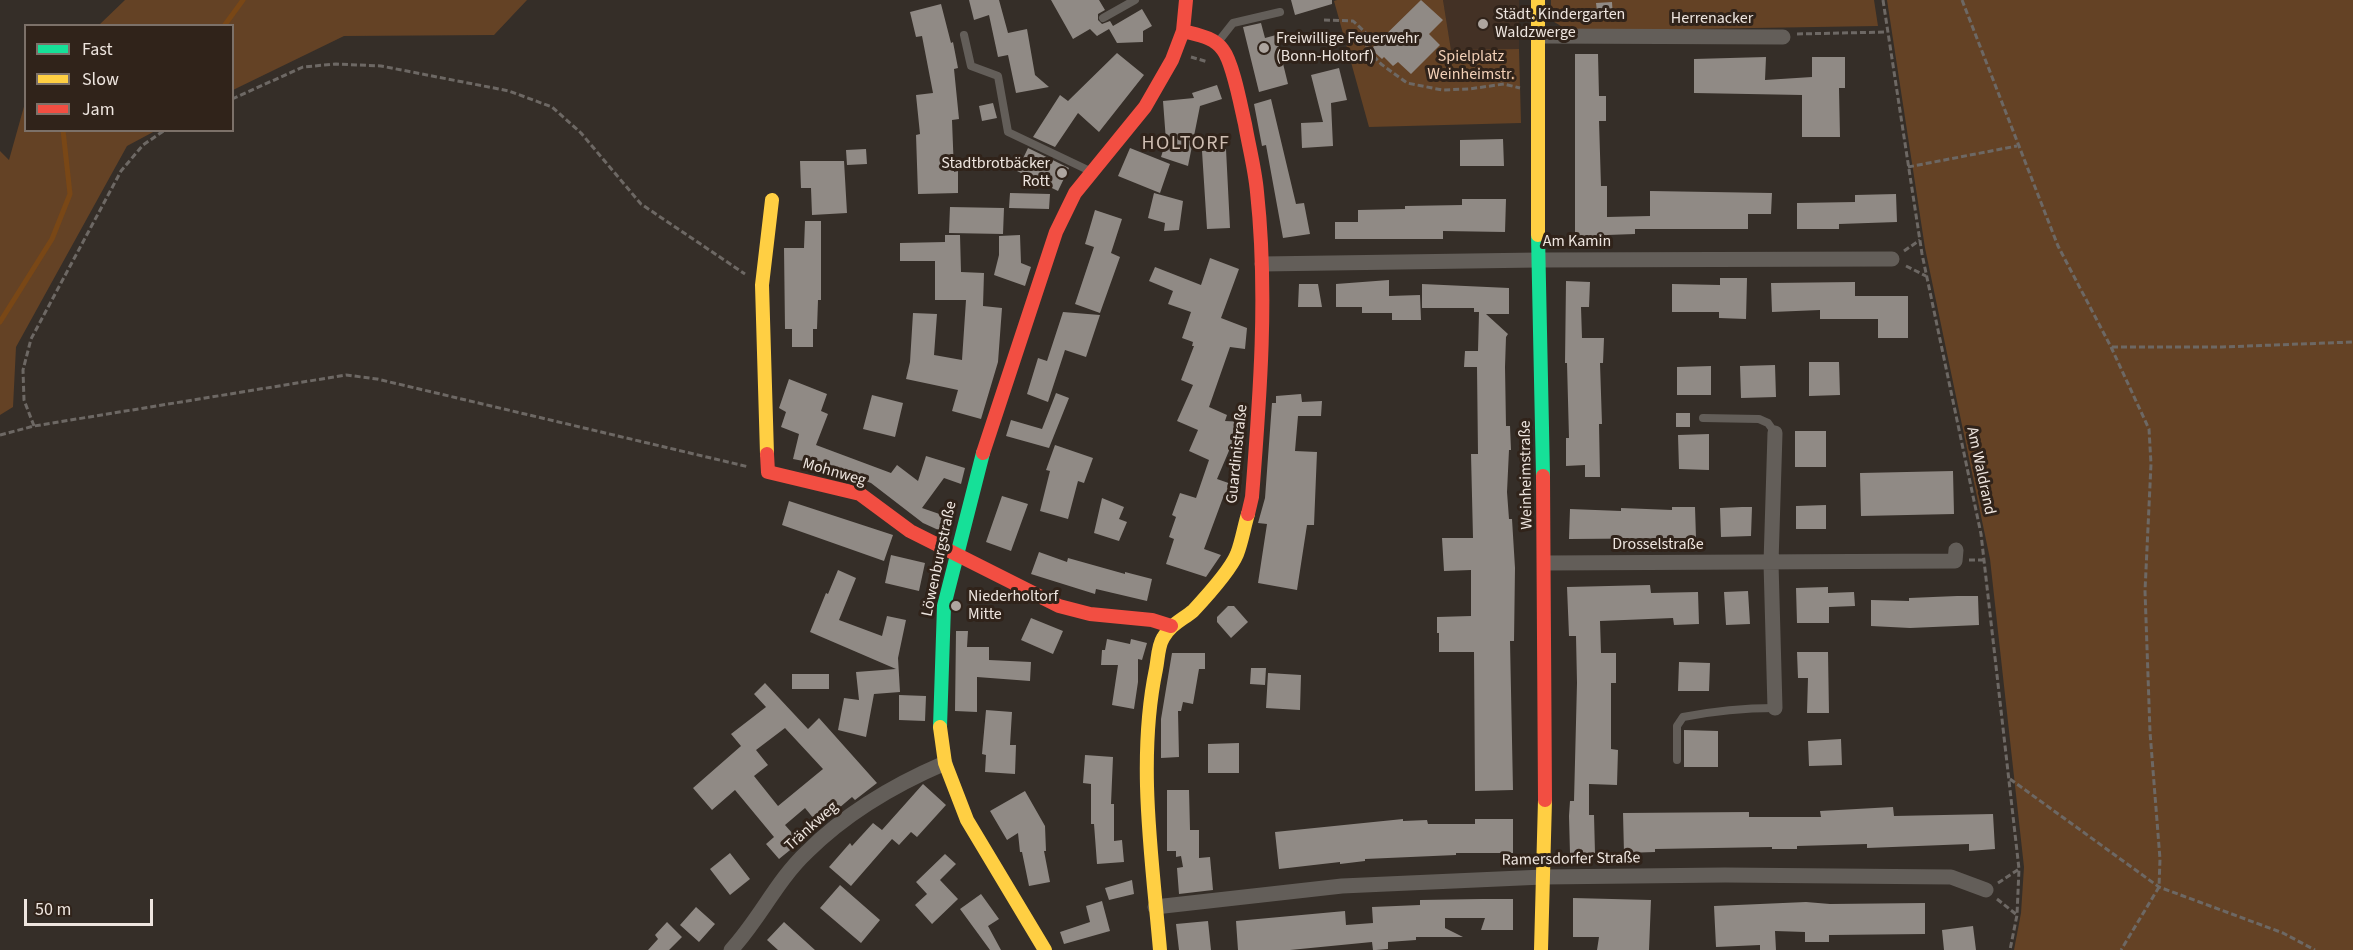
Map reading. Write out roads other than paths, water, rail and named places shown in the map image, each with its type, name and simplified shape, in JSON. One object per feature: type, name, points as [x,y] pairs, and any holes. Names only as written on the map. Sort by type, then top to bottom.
[{"type":"street","name":"Löwenburgstraße","points":[[1045,950],[967,819],[945,763],[939,717],[940,653],[944,606],[978,469],[1056,232],[1074,193],[1145,107],[1175,52],[1183,32],[1186,0]]},
{"type":"street","name":"Weinheimstraße","points":[[1538,0],[1538,260],[1545,563],[1545,842],[1541,950]]},
{"type":"street","points":[[1183,32],[1208,38],[1217,43]]},
{"type":"street","name":"Herrenacker","points":[[1538,36],[1784,37]]},
{"type":"street","name":"Guardinistraße","points":[[1171,626],[1188,615],[1209,596],[1237,555],[1252,497],[1261,378],[1262,264],[1257,190],[1241,105],[1225,52],[1217,43]]},
{"type":"street","name":"Mohnweg","points":[[772,200],[762,285],[768,472],[860,494],[910,531],[1059,606],[1090,614],[1152,620],[1171,626]]},
{"type":"street","name":"Am Kamin","points":[[1262,264],[1538,260],[1892,260]]},
{"type":"street","points":[[1775,433],[1772,563],[1775,708]]},
{"type":"street","name":"Drosselstraße","points":[[1545,563],[1955,561],[1956,550]]},
{"type":"street","points":[[1160,950],[1150,837],[1148,718],[1162,639],[1171,626]]},
{"type":"street","name":"Tränkweg","points":[[734,949],[806,852],[855,813],[919,774],[945,763]]},
{"type":"street","name":"Ramersdorfer Straße","points":[[1155,907],[1342,886],[1543,877],[1725,875],[1950,877],[1986,890]]},
{"type":"lane","points":[[1103,18],[1135,0]]},
{"type":"lane","points":[[1217,43],[1233,23],[1280,12]]},
{"type":"lane","points":[[964,35],[971,66],[998,76],[1008,132],[1092,172]]},
{"type":"lane","points":[[1703,418],[1759,419],[1768,423],[1775,433]]},
{"type":"lane","points":[[1677,760],[1677,726],[1683,717],[1732,709],[1775,708]]},
{"type":"waterway","points":[[225,24],[243,0]]},
{"type":"waterway","points":[[0,322],[52,239],[70,194],[63,132]]},
{"type":"place","name":"Städt. Kindergarten Waldzwerge","points":[[1483,24]]},
{"type":"place","name":"Freiwillige Feuerwehr (Bonn-Holtorf)","points":[[1264,48]]},
{"type":"place","name":"Stadtbrotbäcker Rott","points":[[1062,173]]},
{"type":"place","name":"Niederholtorf Mitte","points":[[956,606]]},
{"type":"district","name":"HOLTORF","points":[[1186,145]]},
{"type":"park label","name":"Spielplatz Weinheimstr.","points":[[1471,66]]}]
